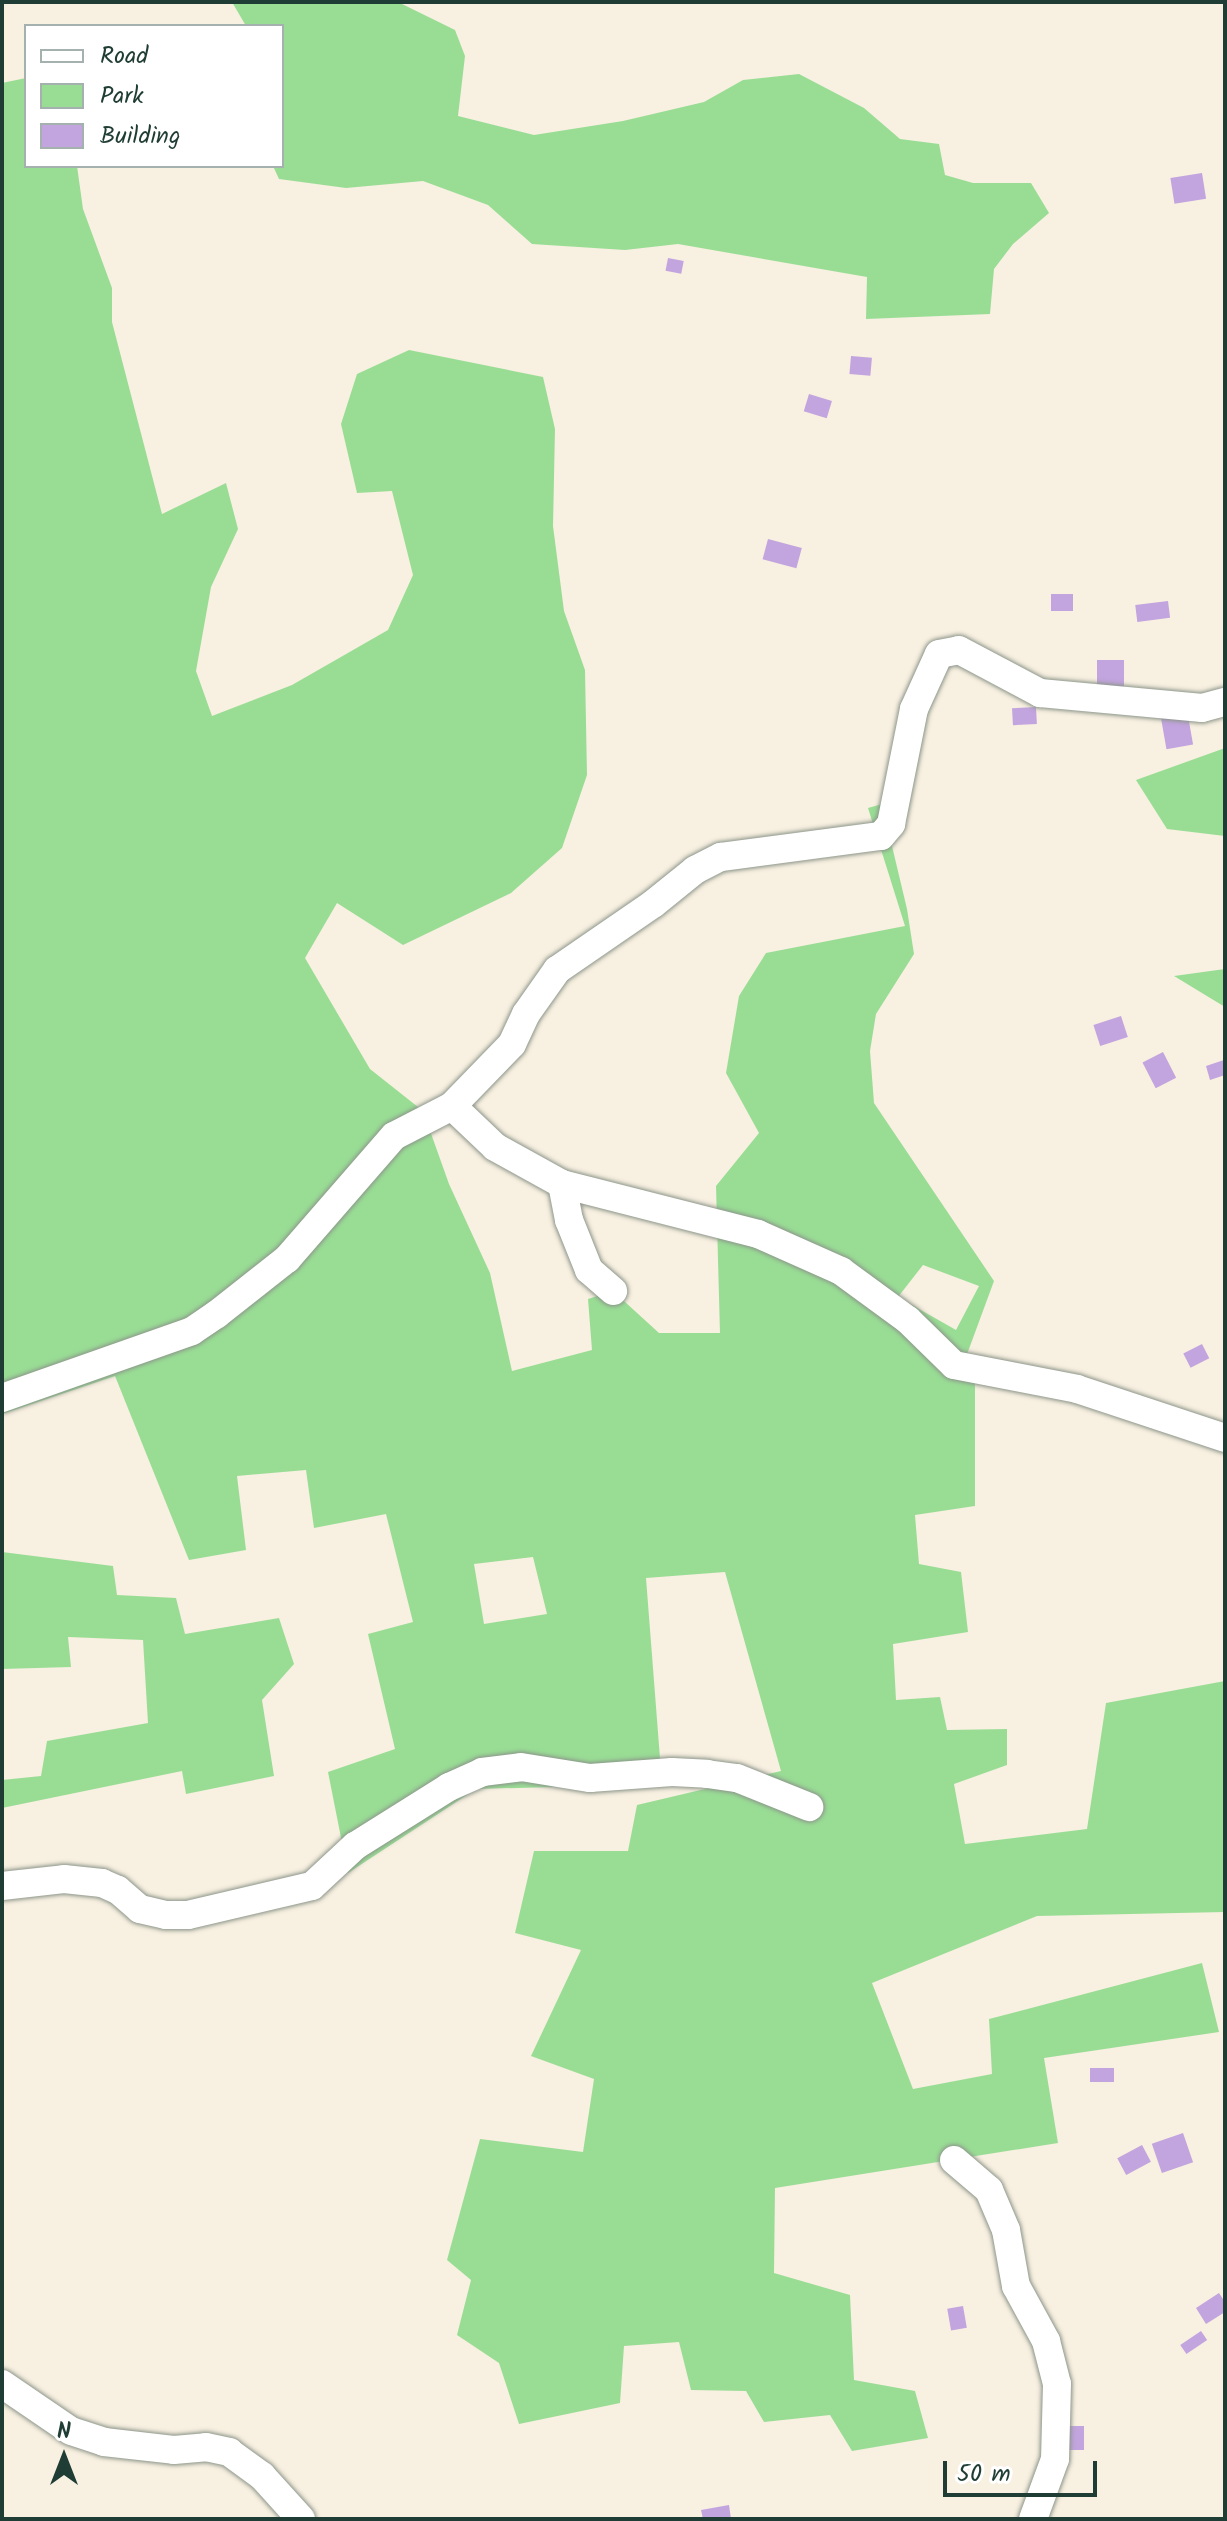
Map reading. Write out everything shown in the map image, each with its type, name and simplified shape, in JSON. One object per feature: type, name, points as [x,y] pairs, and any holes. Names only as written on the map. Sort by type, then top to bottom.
[{"type":"street","points":[[2,1398],[192,1331],[217,1314],[287,1259],[394,1136],[452,1106],[512,1044],[526,1014],[557,970],[706,863],[772,849],[881,836],[891,824],[914,709],[939,654],[959,650],[1040,693],[1196,708],[1225,702]]},
{"type":"street","points":[[452,1106],[495,1147],[562,1184],[758,1234],[841,1271],[908,1320],[954,1365],[1077,1389],[1225,1438]]},
{"type":"street","points":[[562,1184],[569,1220],[589,1270],[613,1291]]},
{"type":"street","points":[[2,1886],[64,1879],[102,1883],[118,1890],[140,1909],[166,1915],[188,1915],[312,1886],[355,1846],[449,1787],[482,1772],[521,1767],[590,1778],[672,1772],[737,1778],[809,1807]]},
{"type":"street","points":[[954,2160],[989,2190],[1006,2230],[1016,2286],[1046,2341],[1057,2384],[1055,2459],[1033,2519]]},
{"type":"street","points":[[2,2384],[71,2431],[104,2442],[174,2450],[206,2447],[229,2452],[262,2476],[301,2519]]},
{"type":"green space","points":[[232,2],[398,2],[455,30],[465,56],[458,116],[534,135],[623,121],[704,102],[743,80],[799,74],[864,108],[900,139],[939,144],[945,175],[973,183],[1031,183],[1049,213],[1013,244],[994,269],[990,314],[866,319],[867,277],[678,244],[625,250],[532,244],[488,205],[423,181],[346,188],[279,179],[274,168],[284,168],[284,24],[245,24]]},
{"type":"green space","points":[[24,78],[24,168],[77,168],[83,209],[112,288],[112,322],[162,514],[226,483],[238,529],[211,587],[196,671],[212,716],[292,685],[388,630],[413,575],[392,491],[357,493],[341,424],[357,374],[409,350],[543,377],[555,429],[553,526],[564,611],[585,670],[587,775],[562,848],[511,893],[403,945],[337,903],[305,958],[370,1069],[423,1111],[449,1184],[490,1273],[512,1371],[592,1350],[588,1299],[613,1291],[659,1333],[720,1333],[716,1186],[759,1133],[726,1073],[739,996],[766,953],[905,926],[868,808],[882,804],[907,909],[914,954],[876,1014],[870,1051],[874,1103],[994,1281],[966,1357],[975,1370],[975,1506],[915,1515],[919,1564],[961,1572],[968,1632],[893,1644],[896,1700],[940,1697],[947,1730],[1007,1729],[1007,1765],[954,1784],[965,1844],[1087,1829],[1106,1703],[1225,1681],[1225,1912],[1037,1916],[872,1983],[913,2089],[992,2074],[989,2019],[1202,1963],[1219,2032],[1044,2058],[1058,2143],[775,2188],[774,2273],[850,2295],[854,2380],[915,2391],[928,2438],[852,2451],[830,2415],[764,2422],[746,2391],[691,2390],[679,2342],[624,2346],[620,2403],[519,2424],[499,2363],[457,2335],[471,2280],[447,2260],[480,2139],[583,2152],[594,2079],[531,2056],[581,1950],[515,1933],[534,1851],[628,1851],[637,1805],[781,1771],[725,1572],[646,1578],[662,1784],[476,1789],[348,1873],[328,1772],[395,1749],[368,1634],[413,1622],[386,1514],[314,1528],[306,1470],[237,1476],[246,1550],[189,1560],[115,1376],[2,1414],[2,83]],"holes":[[[923,1265],[979,1286],[956,1330],[898,1297]],[[533,1557],[547,1614],[484,1624],[474,1564]]]},
{"type":"green space","points":[[1225,748],[1225,836],[1167,829],[1136,780]]},
{"type":"green space","points":[[1225,969],[1225,1007],[1174,976]]},
{"type":"green space","points":[[2,1552],[113,1566],[117,1595],[176,1598],[185,1634],[279,1618],[294,1664],[262,1700],[274,1776],[186,1794],[182,1771],[2,1808],[2,1780],[41,1776],[47,1741],[148,1723],[143,1640],[68,1637],[71,1667],[2,1669]]},
{"type":"building","points":[[1202,173],[1206,199],[1174,204],[1170,178]]},
{"type":"building","points":[[668,258],[684,261],[681,274],[666,271]]},
{"type":"building","points":[[851,356],[872,358],[870,376],[849,374]]},
{"type":"building","points":[[809,394],[832,401],[827,418],[804,411]]},
{"type":"building","points":[[768,539],[802,548],[796,568],[763,559]]},
{"type":"building","points":[[1051,594],[1073,594],[1073,611],[1051,611]]},
{"type":"building","points":[[1168,601],[1170,618],[1137,622],[1135,605]]},
{"type":"building","points":[[1097,660],[1124,660],[1124,690],[1097,690]]},
{"type":"building","points":[[1036,707],[1037,724],[1013,725],[1012,708]]},
{"type":"building","points":[[1187,710],[1193,744],[1166,749],[1160,715]]},
{"type":"building","points":[[1121,1016],[1128,1037],[1100,1046],[1093,1025]]},
{"type":"building","points":[[1163,1052],[1176,1078],[1156,1088],[1143,1062]]},
{"type":"building","points":[[1224,1060],[1225,1075],[1210,1080],[1206,1066]]},
{"type":"building","points":[[1202,1344],[1209,1358],[1191,1368],[1183,1354]]},
{"type":"building","points":[[1090,2068],[1114,2068],[1114,2082],[1090,2082]]},
{"type":"building","points":[[1183,2133],[1193,2162],[1162,2173],[1152,2144]]},
{"type":"building","points":[[1142,2145],[1151,2162],[1126,2175],[1117,2158]]},
{"type":"building","points":[[1219,2293],[1225,2302],[1225,2312],[1206,2324],[1196,2308]]},
{"type":"building","points":[[963,2306],[967,2328],[951,2330],[947,2309]]},
{"type":"building","points":[[1201,2331],[1207,2340],[1186,2354],[1180,2345]]},
{"type":"building","points":[[1060,2426],[1084,2426],[1084,2450],[1060,2450]]},
{"type":"building","points":[[729,2505],[731,2519],[703,2519],[701,2510]]}]
